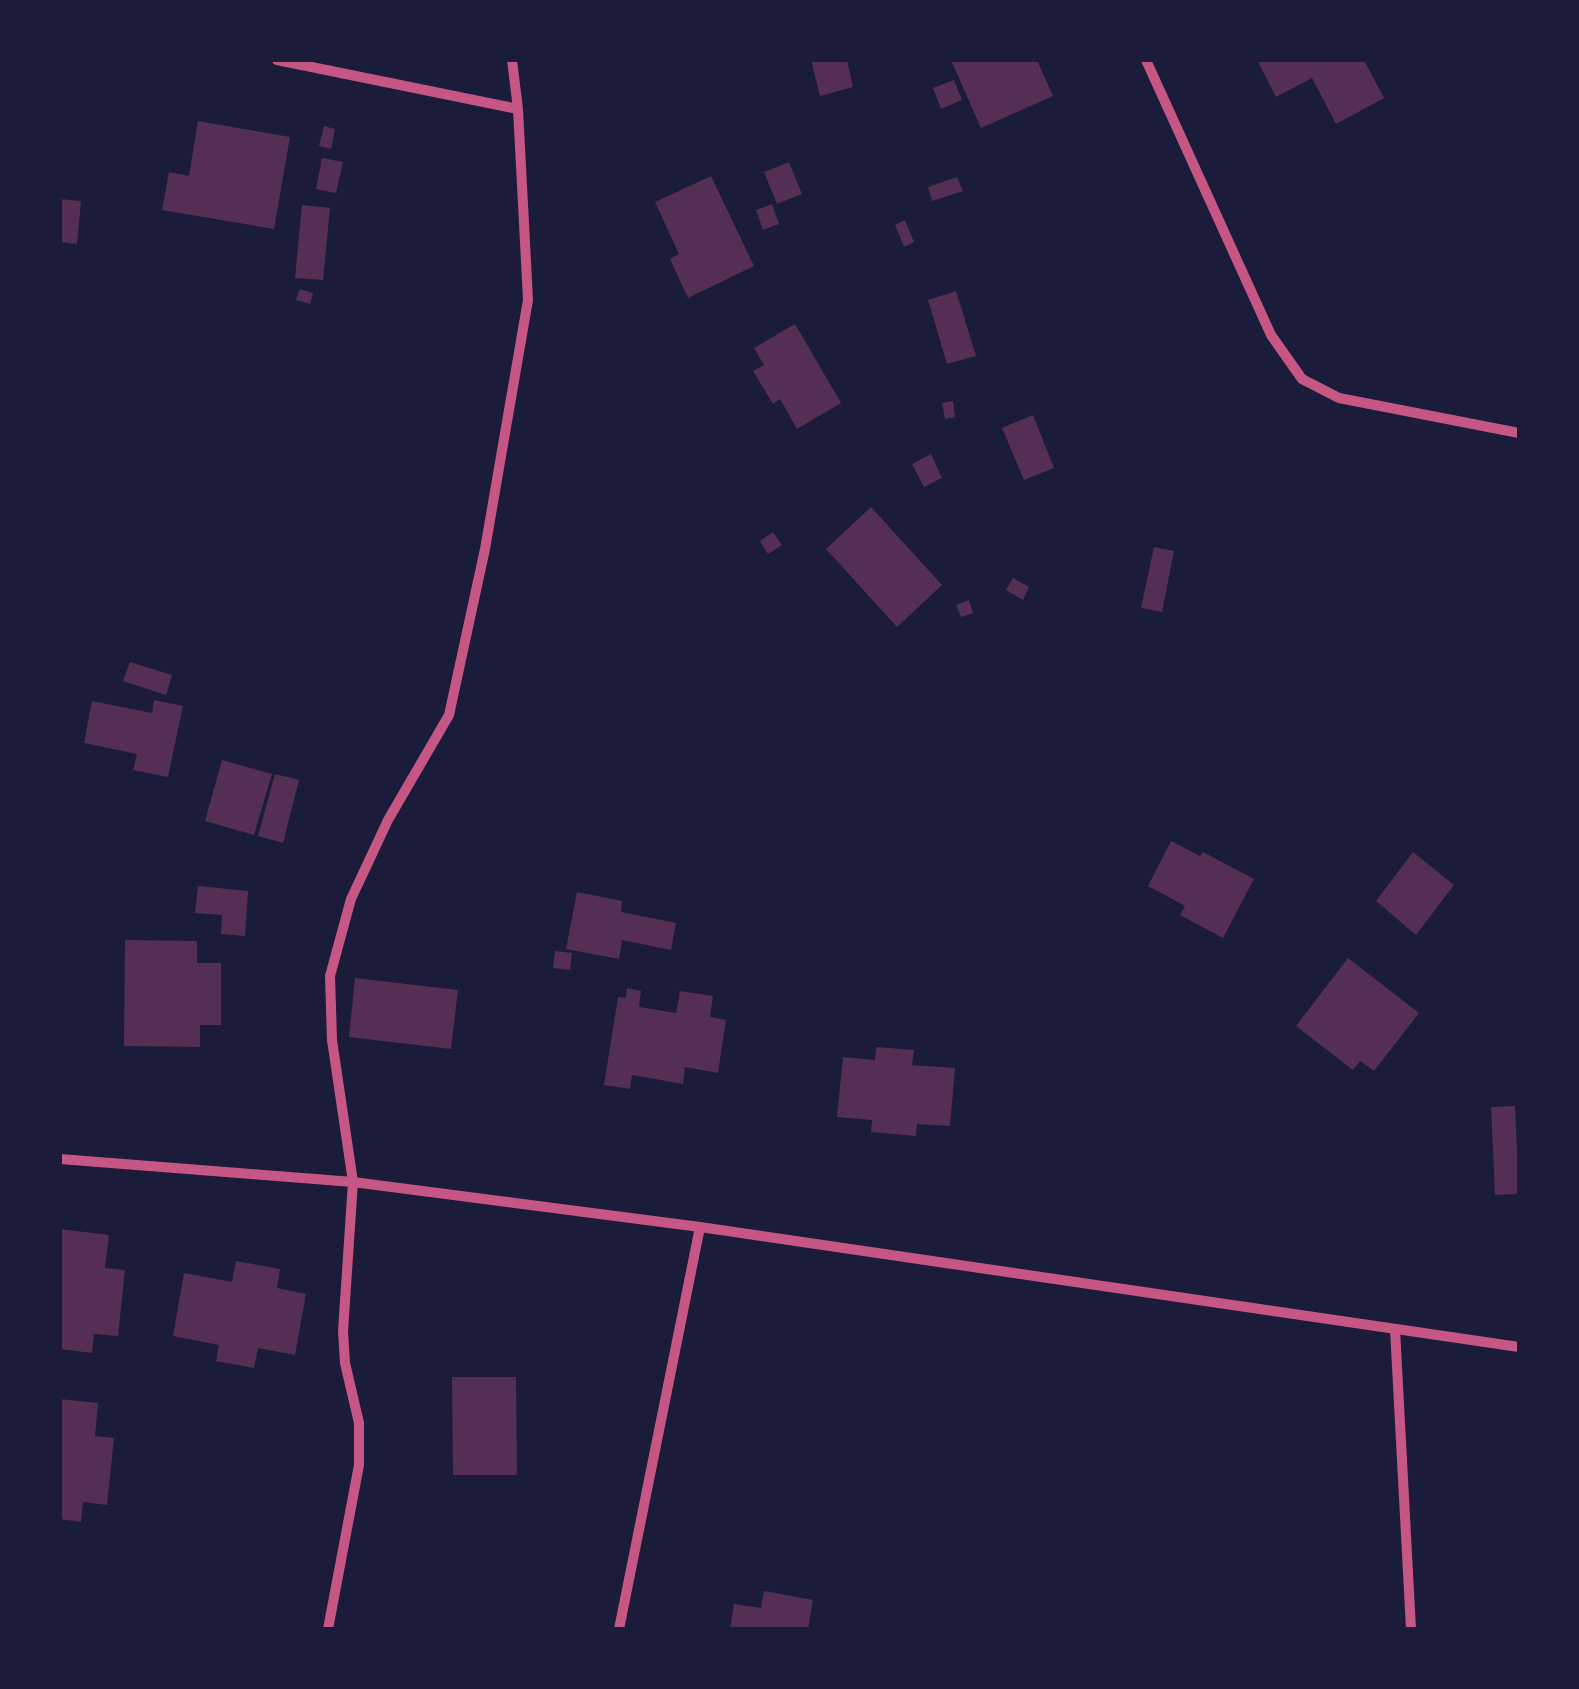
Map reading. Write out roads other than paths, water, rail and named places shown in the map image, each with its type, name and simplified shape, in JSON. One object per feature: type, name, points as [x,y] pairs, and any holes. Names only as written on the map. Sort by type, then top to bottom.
[{"type":"street","points":[[277,60],[518,109]]},
{"type":"street","points":[[328,1629],[359,1465],[359,1423],[343,1331],[354,1182],[332,1040],[330,976],[351,900],[388,820],[449,715],[485,549],[528,300],[512,60]]},
{"type":"street","points":[[1146,60],[1272,335],[1302,379],[1338,398],[1519,433]]},
{"type":"street","points":[[60,1159],[354,1182],[700,1227],[1519,1347]]},
{"type":"street","points":[[619,1629],[700,1227]]},
{"type":"street","points":[[1395,1329],[1411,1629]]}]
